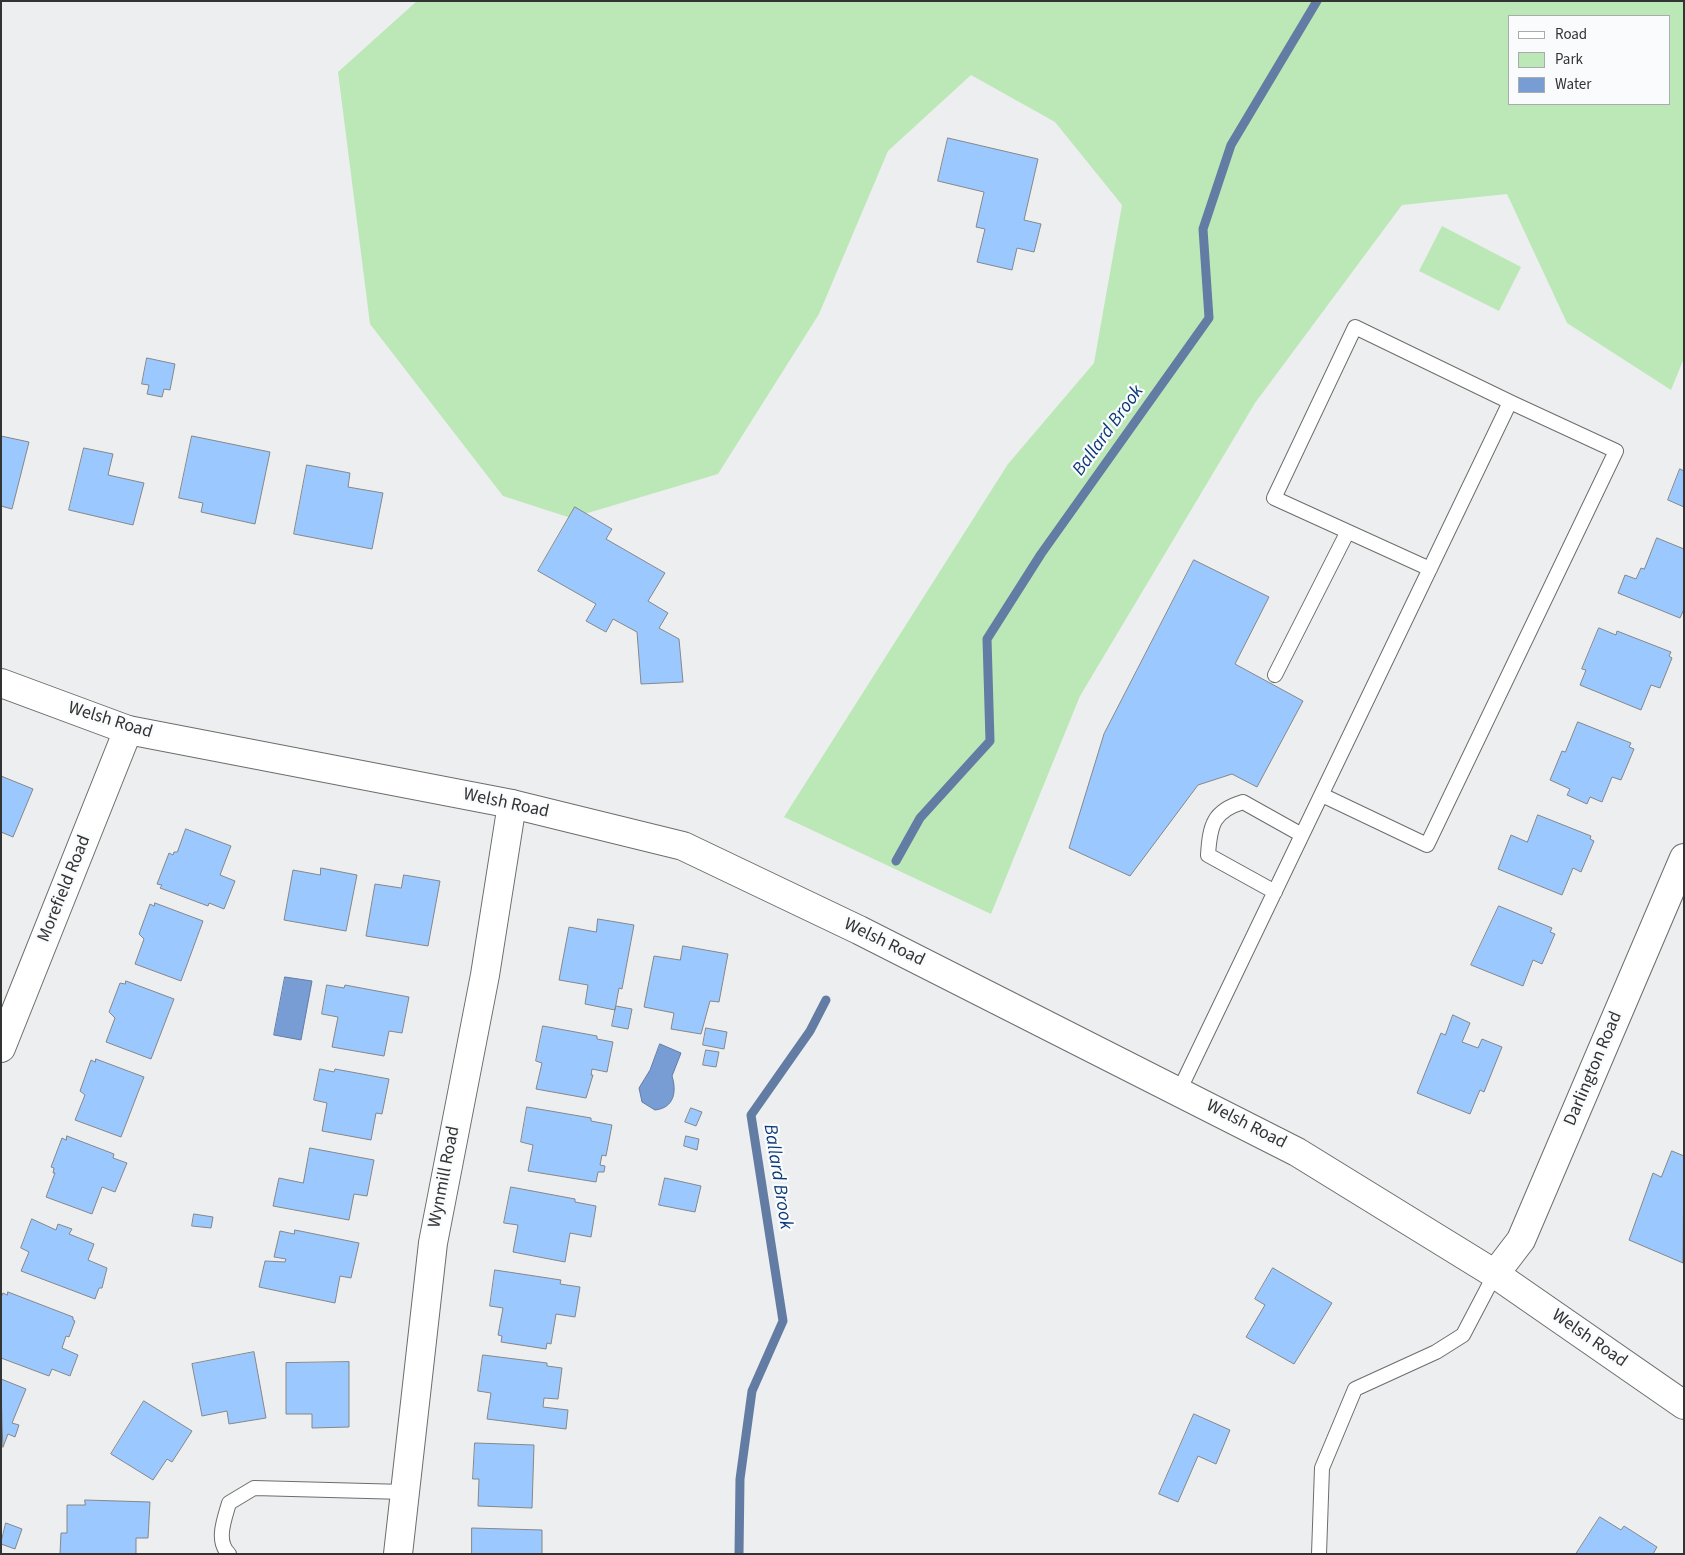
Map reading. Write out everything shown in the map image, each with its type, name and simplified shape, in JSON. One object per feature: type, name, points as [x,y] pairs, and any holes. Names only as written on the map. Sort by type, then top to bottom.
[{"type":"main road","name":"Welsh Road","points":[[1,683],[128,730],[512,804],[683,846],[859,930],[1297,1152],[1495,1274],[1684,1405]]},
{"type":"main road","name":"Morefield Road","points":[[1,1048],[128,730]]},
{"type":"main road","name":"Wynmill Road","points":[[398,1554],[433,1243],[486,975],[512,804]]},
{"type":"main road","name":"Darlington Road","points":[[1495,1274],[1521,1240],[1684,858]]},
{"type":"lane","points":[[1322,794],[1427,845],[1616,451],[1355,327],[1274,498],[1430,569]]},
{"type":"lane","points":[[1179,1092],[1510,402]]},
{"type":"lane","points":[[1275,675],[1348,533]]},
{"type":"lane","points":[[1275,892],[1208,855],[1209,830],[1224,808],[1243,802],[1302,835]]},
{"type":"lane","points":[[1319,1554],[1322,1468],[1355,1389],[1436,1352],[1463,1335],[1495,1274]]},
{"type":"lane","points":[[229,1554],[225,1550],[221,1530],[229,1503],[254,1488],[405,1492]]},
{"type":"green space","points":[[417,1],[1684,1],[1684,358],[1671,390],[1567,323],[1507,194],[1402,205],[1255,403],[1080,696],[991,914],[784,817],[1008,464],[1094,363],[1122,205],[1055,122],[971,75],[888,151],[819,314],[718,474],[571,518],[503,496],[370,324],[338,72]]},
{"type":"green space","points":[[1442,226],[1521,267],[1499,311],[1419,271]]},
{"type":"water","points":[[285,977],[312,981],[301,1040],[274,1035]]},
{"type":"water","points":[[660,1044],[681,1053],[672,1076],[674,1093],[670,1103],[661,1109],[655,1110],[642,1102],[639,1088],[650,1070]]},
{"type":"building","points":[[948,138],[1038,159],[1024,220],[1041,224],[1034,252],[1017,248],[1012,270],[977,262],[985,229],[976,227],[984,192],[938,181]]},
{"type":"building","points":[[147,358],[175,364],[170,390],[164,389],[162,397],[147,394],[149,385],[142,384]]},
{"type":"building","points":[[1,436],[29,442],[12,509],[1,506]]},
{"type":"building","points":[[192,436],[270,452],[255,524],[201,512],[203,503],[179,498]]},
{"type":"building","points":[[84,448],[113,454],[108,475],[144,483],[133,525],[69,510]]},
{"type":"building","points":[[307,465],[350,473],[348,487],[383,493],[372,549],[294,534]]},
{"type":"building","points":[[1680,469],[1684,471],[1684,507],[1668,500]]},
{"type":"building","points":[[575,507],[612,529],[606,539],[665,573],[648,601],[668,613],[659,628],[679,639],[683,682],[641,684],[637,632],[613,619],[606,632],[586,621],[596,604],[538,571]]},
{"type":"building","points":[[1657,538],[1684,549],[1684,609],[1680,618],[1618,593],[1625,575],[1636,579],[1641,568],[1644,569]]},
{"type":"building","points":[[1194,560],[1269,597],[1235,664],[1303,701],[1257,787],[1232,774],[1198,785],[1130,876],[1069,848],[1104,734]]},
{"type":"building","points":[[1599,628],[1616,635],[1617,631],[1671,652],[1669,656],[1672,658],[1660,688],[1651,685],[1641,710],[1580,685],[1586,670],[1582,669]]},
{"type":"building","points":[[1578,722],[1631,743],[1629,747],[1634,749],[1621,780],[1612,777],[1602,802],[1590,797],[1587,804],[1567,795],[1570,789],[1550,780],[1562,751],[1565,752]]},
{"type":"building","points":[[1,776],[33,789],[13,837],[1,832]]},
{"type":"building","points":[[1538,815],[1591,836],[1590,839],[1594,841],[1581,872],[1573,868],[1562,895],[1498,869],[1511,835],[1527,842]]},
{"type":"building","points":[[186,829],[231,846],[220,875],[235,881],[224,909],[209,903],[208,906],[160,888],[162,885],[157,884],[169,853],[173,855],[174,852],[177,852]]},
{"type":"building","points":[[321,868],[357,875],[346,931],[284,920],[293,870],[320,875]]},
{"type":"building","points":[[404,875],[440,881],[428,946],[366,936],[375,884],[401,888]]},
{"type":"building","points":[[155,903],[203,921],[181,981],[135,964],[144,939],[139,934],[150,904],[154,906]]},
{"type":"building","points":[[1499,906],[1552,928],[1550,932],[1555,934],[1542,964],[1533,960],[1523,986],[1471,965]]},
{"type":"building","points":[[598,919],[634,925],[622,989],[619,988],[615,1010],[585,1004],[588,985],[559,980],[569,927],[596,932]]},
{"type":"building","points":[[683,946],[728,954],[719,1002],[710,1001],[701,1034],[671,1029],[674,1013],[644,1007],[654,956],[680,960]]},
{"type":"building","points":[[126,981],[174,999],[151,1059],[106,1042],[115,1018],[109,1012],[120,983],[125,984]]},
{"type":"building","points":[[327,985],[344,988],[345,985],[409,997],[402,1033],[389,1031],[384,1056],[332,1047],[338,1017],[322,1014]]},
{"type":"building","points":[[616,1006],[632,1009],[628,1029],[612,1026]]},
{"type":"building","points":[[1453,1015],[1470,1023],[1462,1042],[1478,1048],[1482,1039],[1502,1047],[1484,1092],[1480,1090],[1470,1114],[1417,1093],[1441,1033],[1445,1035]]},
{"type":"building","points":[[543,1026],[597,1036],[597,1039],[613,1042],[607,1072],[592,1069],[591,1075],[593,1075],[586,1098],[536,1089],[542,1063],[536,1061]]},
{"type":"building","points":[[706,1028],[727,1032],[724,1049],[703,1045]]},
{"type":"building","points":[[706,1050],[719,1052],[716,1067],[703,1065]]},
{"type":"building","points":[[96,1059],[144,1077],[121,1137],[75,1120],[85,1095],[80,1091],[91,1060],[95,1062]]},
{"type":"building","points":[[320,1069],[334,1072],[335,1069],[389,1079],[382,1114],[376,1113],[371,1140],[322,1131],[327,1103],[314,1100]]},
{"type":"building","points":[[527,1107],[591,1118],[591,1121],[612,1125],[606,1156],[602,1155],[600,1165],[605,1166],[604,1172],[598,1172],[596,1182],[528,1171],[533,1145],[521,1142]]},
{"type":"building","points":[[691,1108],[702,1112],[696,1126],[685,1122]]},
{"type":"building","points":[[67,1136],[114,1154],[113,1158],[127,1163],[115,1192],[102,1187],[92,1214],[46,1197],[55,1173],[53,1173],[54,1168],[51,1167],[62,1138],[66,1140]]},
{"type":"building","points":[[686,1136],[699,1139],[697,1150],[684,1146]]},
{"type":"building","points":[[310,1148],[374,1160],[367,1196],[354,1194],[349,1220],[273,1206],[279,1178],[303,1183]]},
{"type":"building","points":[[1672,1151],[1684,1156],[1683,1263],[1629,1240],[1653,1173],[1661,1177]]},
{"type":"building","points":[[665,1178],[701,1186],[695,1212],[659,1205]]},
{"type":"building","points":[[511,1187],[575,1199],[575,1202],[596,1206],[591,1237],[570,1233],[565,1262],[513,1252],[518,1225],[504,1223]]},
{"type":"building","points":[[194,1214],[213,1217],[211,1228],[192,1226]]},
{"type":"building","points":[[32,1219],[56,1230],[58,1224],[72,1229],[69,1234],[94,1244],[88,1260],[107,1268],[102,1288],[99,1288],[95,1299],[21,1271],[29,1252],[21,1248]]},
{"type":"building","points":[[295,1230],[359,1243],[351,1278],[340,1276],[335,1303],[259,1287],[265,1261],[285,1262],[286,1259],[274,1257],[280,1231],[294,1234]]},
{"type":"building","points":[[1273,1268],[1332,1303],[1294,1364],[1246,1337],[1265,1305],[1255,1299]]},
{"type":"building","points":[[495,1270],[561,1280],[560,1284],[580,1287],[575,1317],[556,1314],[551,1344],[547,1343],[546,1349],[501,1342],[502,1336],[498,1335],[503,1308],[490,1306]]},
{"type":"building","points":[[8,1292],[73,1317],[75,1321],[69,1337],[66,1336],[62,1348],[78,1355],[70,1376],[52,1369],[49,1376],[1,1358],[1,1297],[3,1293],[7,1295]]},
{"type":"building","points":[[254,1352],[266,1418],[229,1424],[227,1411],[202,1416],[192,1364]]},
{"type":"building","points":[[483,1355],[547,1363],[547,1366],[562,1368],[558,1399],[544,1398],[543,1407],[568,1410],[566,1429],[487,1419],[491,1393],[478,1391]]},
{"type":"building","points":[[349,1362],[349,1427],[312,1428],[312,1414],[286,1414],[286,1363]]},
{"type":"building","points":[[1,1379],[26,1389],[12,1423],[19,1425],[15,1437],[8,1434],[3,1447]]},
{"type":"building","points":[[144,1401],[192,1431],[172,1462],[167,1459],[153,1480],[111,1454]]},
{"type":"building","points":[[1194,1414],[1230,1430],[1216,1464],[1198,1456],[1178,1502],[1159,1494]]},
{"type":"building","points":[[475,1443],[534,1445],[532,1508],[478,1506],[479,1479],[473,1479]]},
{"type":"building","points":[[85,1500],[150,1502],[148,1538],[136,1538],[136,1554],[60,1554],[61,1533],[67,1533],[67,1505],[85,1505]]},
{"type":"building","points":[[1600,1517],[1621,1530],[1624,1526],[1657,1547],[1653,1554],[1576,1554]]},
{"type":"building","points":[[6,1523],[22,1529],[15,1549],[1,1544]]},
{"type":"building","points":[[472,1528],[542,1530],[542,1554],[472,1554]]},
{"type":"waterway","name":"Ballard Brook","points":[[896,861],[920,818],[990,741],[987,639],[1041,554],[1209,318],[1203,229],[1231,145],[1317,1]]},
{"type":"waterway","name":"Ballard Brook","points":[[739,1554],[740,1479],[752,1391],[783,1321],[751,1115],[810,1031],[826,1000]]}]
